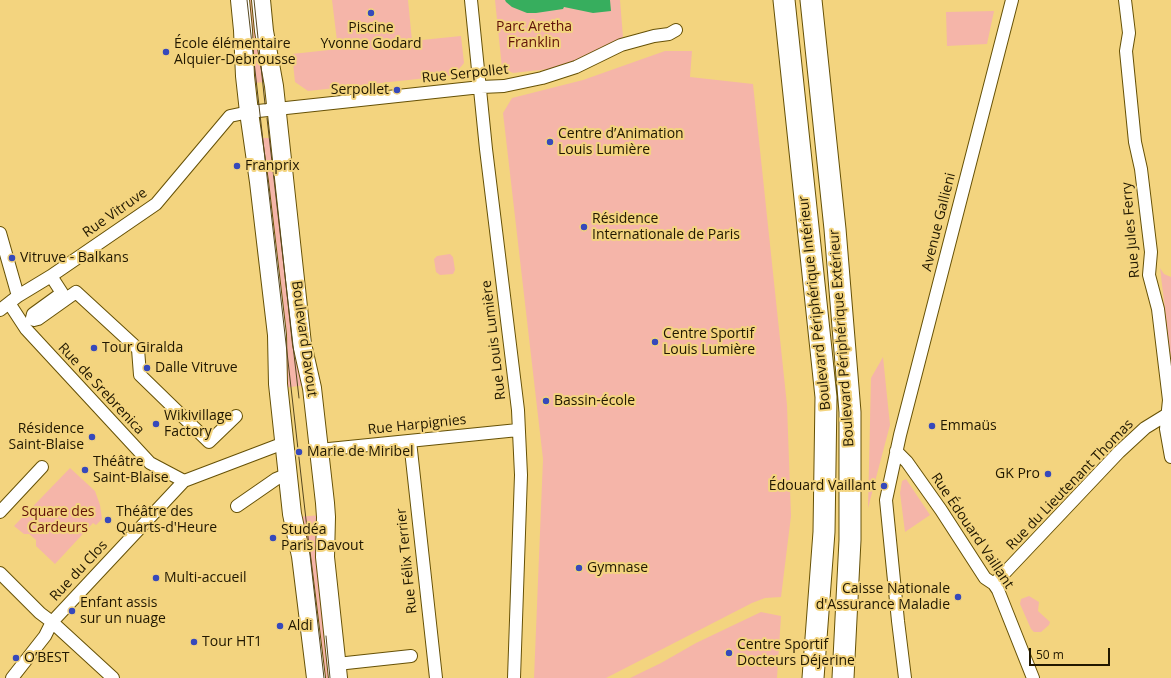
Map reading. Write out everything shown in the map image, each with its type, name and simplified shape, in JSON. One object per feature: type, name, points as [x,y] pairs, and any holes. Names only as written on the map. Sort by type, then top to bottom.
[{"type":"highway","name":"Boulevard Périphérique Intérieur","points":[[784,0],[826,397],[824,532],[813,678]]},
{"type":"highway","name":"Boulevard Périphérique Extérieur","points":[[812,1],[835,229],[850,412],[850,540],[843,678]]},
{"type":"main road","name":"Boulevard Davout","points":[[240,0],[248,112],[259,182],[277,335],[278,384],[284,443],[292,514],[301,556],[316,678]]},
{"type":"main road","name":"Boulevard Davout","points":[[261,0],[264,31],[277,109],[302,344],[312,388],[326,517],[325,557],[338,671]]},
{"type":"street","name":"Rue Louis Lumière","points":[[471,0],[491,194],[518,410],[521,475],[514,678]]},
{"type":"street","name":"Avenue Gallieni","points":[[905,678],[886,500],[896,451],[1012,0]]},
{"type":"street","name":"Rue Jules Ferry","points":[[1125,0],[1129,33],[1126,51],[1134,135],[1141,169],[1151,252],[1149,275],[1159,317],[1169,400],[1169,413],[1166,429],[1171,457]]},
{"type":"street","name":"Rue Serpollet","points":[[248,112],[481,87],[504,86],[542,78],[576,67],[621,46],[654,36],[669,34],[676,30]]},
{"type":"street","name":"Rue Vitruve","points":[[9,303],[156,204],[230,116],[248,112]]},
{"type":"street","name":"Rue de Srebrenica","points":[[0,233],[9,303],[26,329],[150,463],[184,480]]},
{"type":"street","points":[[50,276],[62,293],[32,314],[32,318],[34,320],[38,319],[76,292],[138,349],[140,375],[209,442],[236,416]]},
{"type":"street","name":"Rue du Lieutenant Thomas","points":[[994,584],[1119,452],[1145,428],[1169,413]]},
{"type":"street","name":"Rue Harpignies","points":[[319,450],[518,430]]},
{"type":"street","name":"Rue Félix Terrier","points":[[410,441],[436,678]]},
{"type":"street","name":"Rue du Clos","points":[[12,678],[45,636],[52,622],[184,480],[284,443]]},
{"type":"street","name":"Rue Édouard Vaillant","points":[[896,451],[907,462],[941,510],[984,578],[994,584],[1033,678]]},
{"type":"street","points":[[0,512],[42,467]]},
{"type":"street","points":[[237,506],[276,479],[288,474]]},
{"type":"street","points":[[0,573],[40,613],[52,622],[113,678]]},
{"type":"street","points":[[338,671],[411,656]]},
{"type":"green space","points":[[245,0],[255,0],[265,82],[254,83]]},
{"type":"green space","points":[[332,0],[408,0],[412,41],[461,36],[464,63],[454,75],[308,91],[295,82],[292,54],[338,49]]},
{"type":"green space","name":"Parc Aretha Franklin","points":[[495,0],[620,0],[623,37],[599,51],[558,68],[513,73],[502,68]]},
{"type":"green space","points":[[994,11],[987,44],[947,46],[946,12]]},
{"type":"green space","name":"Centre Sportif Louis Lumière","points":[[665,51],[692,51],[690,77],[753,84],[787,405],[791,516],[781,597],[765,598],[752,603],[606,678],[534,678],[543,459],[503,113],[512,98],[583,80]]},
{"type":"green space","points":[[261,138],[271,138],[306,385],[283,388]]},
{"type":"green space","points":[[450,254],[453,257],[455,270],[453,274],[440,275],[436,272],[434,259],[437,256]]},
{"type":"green space","points":[[1160,268],[1164,274],[1171,277],[1171,360]]},
{"type":"green space","points":[[883,357],[890,425],[868,508],[871,378]]},
{"type":"green space","name":"Square des Cardeurs","points":[[70,468],[95,491],[100,505],[102,519],[96,525],[93,523],[55,564],[36,546],[36,540],[29,534],[24,534],[14,526]]},
{"type":"green space","points":[[906,479],[930,515],[905,532],[900,493],[902,481]]},
{"type":"green space","points":[[321,515],[333,678],[320,678],[298,517]]},
{"type":"green space","points":[[1029,596],[1039,602],[1038,611],[1050,622],[1049,625],[1041,632],[1034,632],[1031,629],[1020,604],[1021,599]]},
{"type":"green space","name":"Centre Sportif Docteurs Déjerine","points":[[761,612],[781,616],[777,678],[630,678],[661,663],[696,643]]},
{"type":"shaded area","points":[[505,0],[610,0],[611,11],[593,13],[564,7],[563,9],[527,13],[512,7]]},
{"type":"tram line","points":[[247,0],[324,678]]},
{"type":"tram line","points":[[254,0],[265,104]]},
{"type":"tram line","points":[[267,118],[299,398]]},
{"type":"tram line","points":[[326,636],[330,678]]},
{"type":"place","name":"Piscine Yvonne Godard","points":[[371,13]]},
{"type":"place","name":"École élémentaire Alquier-Debrousse","points":[[166,52]]},
{"type":"place","name":"Serpollet","points":[[397,90]]},
{"type":"place","name":"Centre d’Animation Louis Lumière","points":[[550,142]]},
{"type":"place","name":"Franprix","points":[[237,166]]},
{"type":"place","name":"Résidence Internationale de Paris","points":[[584,227]]},
{"type":"place","name":"Vitruve - Balkans","points":[[12,258]]},
{"type":"place","name":"Centre Sportif Louis Lumière","points":[[655,342]]},
{"type":"place","name":"Tour Giralda","points":[[94,348]]},
{"type":"place","name":"Dalle Vitruve","points":[[147,368]]},
{"type":"place","name":"Bassin-école","points":[[546,401]]},
{"type":"place","name":"Wikivillage Factory","points":[[156,424]]},
{"type":"place","name":"Emmaüs","points":[[932,426]]},
{"type":"place","name":"Résidence Saint-Blaise","points":[[92,437]]},
{"type":"place","name":"Marie de Miribel","points":[[299,452]]},
{"type":"place","name":"Théâtre Saint-Blaise","points":[[85,470]]},
{"type":"place","name":"GK Pro","points":[[1048,474]]},
{"type":"place","name":"Édouard Vaillant","points":[[884,486]]},
{"type":"place","name":"Théâtre des Quarts-d'Heure","points":[[108,520]]},
{"type":"place","name":"Studéa Paris Davout","points":[[273,538]]},
{"type":"place","name":"Gymnase","points":[[579,568]]},
{"type":"place","name":"Multi-accueil","points":[[156,578]]},
{"type":"place","name":"Caisse Nationale d'Assurance Maladie","points":[[958,597]]},
{"type":"place","name":"Enfant assis sur un nuage","points":[[72,611]]},
{"type":"place","name":"Aldi","points":[[280,626]]},
{"type":"place","name":"Tour HT1","points":[[194,642]]},
{"type":"place","name":"Centre Sportif Docteurs Déjerine","points":[[729,653]]},
{"type":"place","name":"O’BEST","points":[[16,658]]}]
